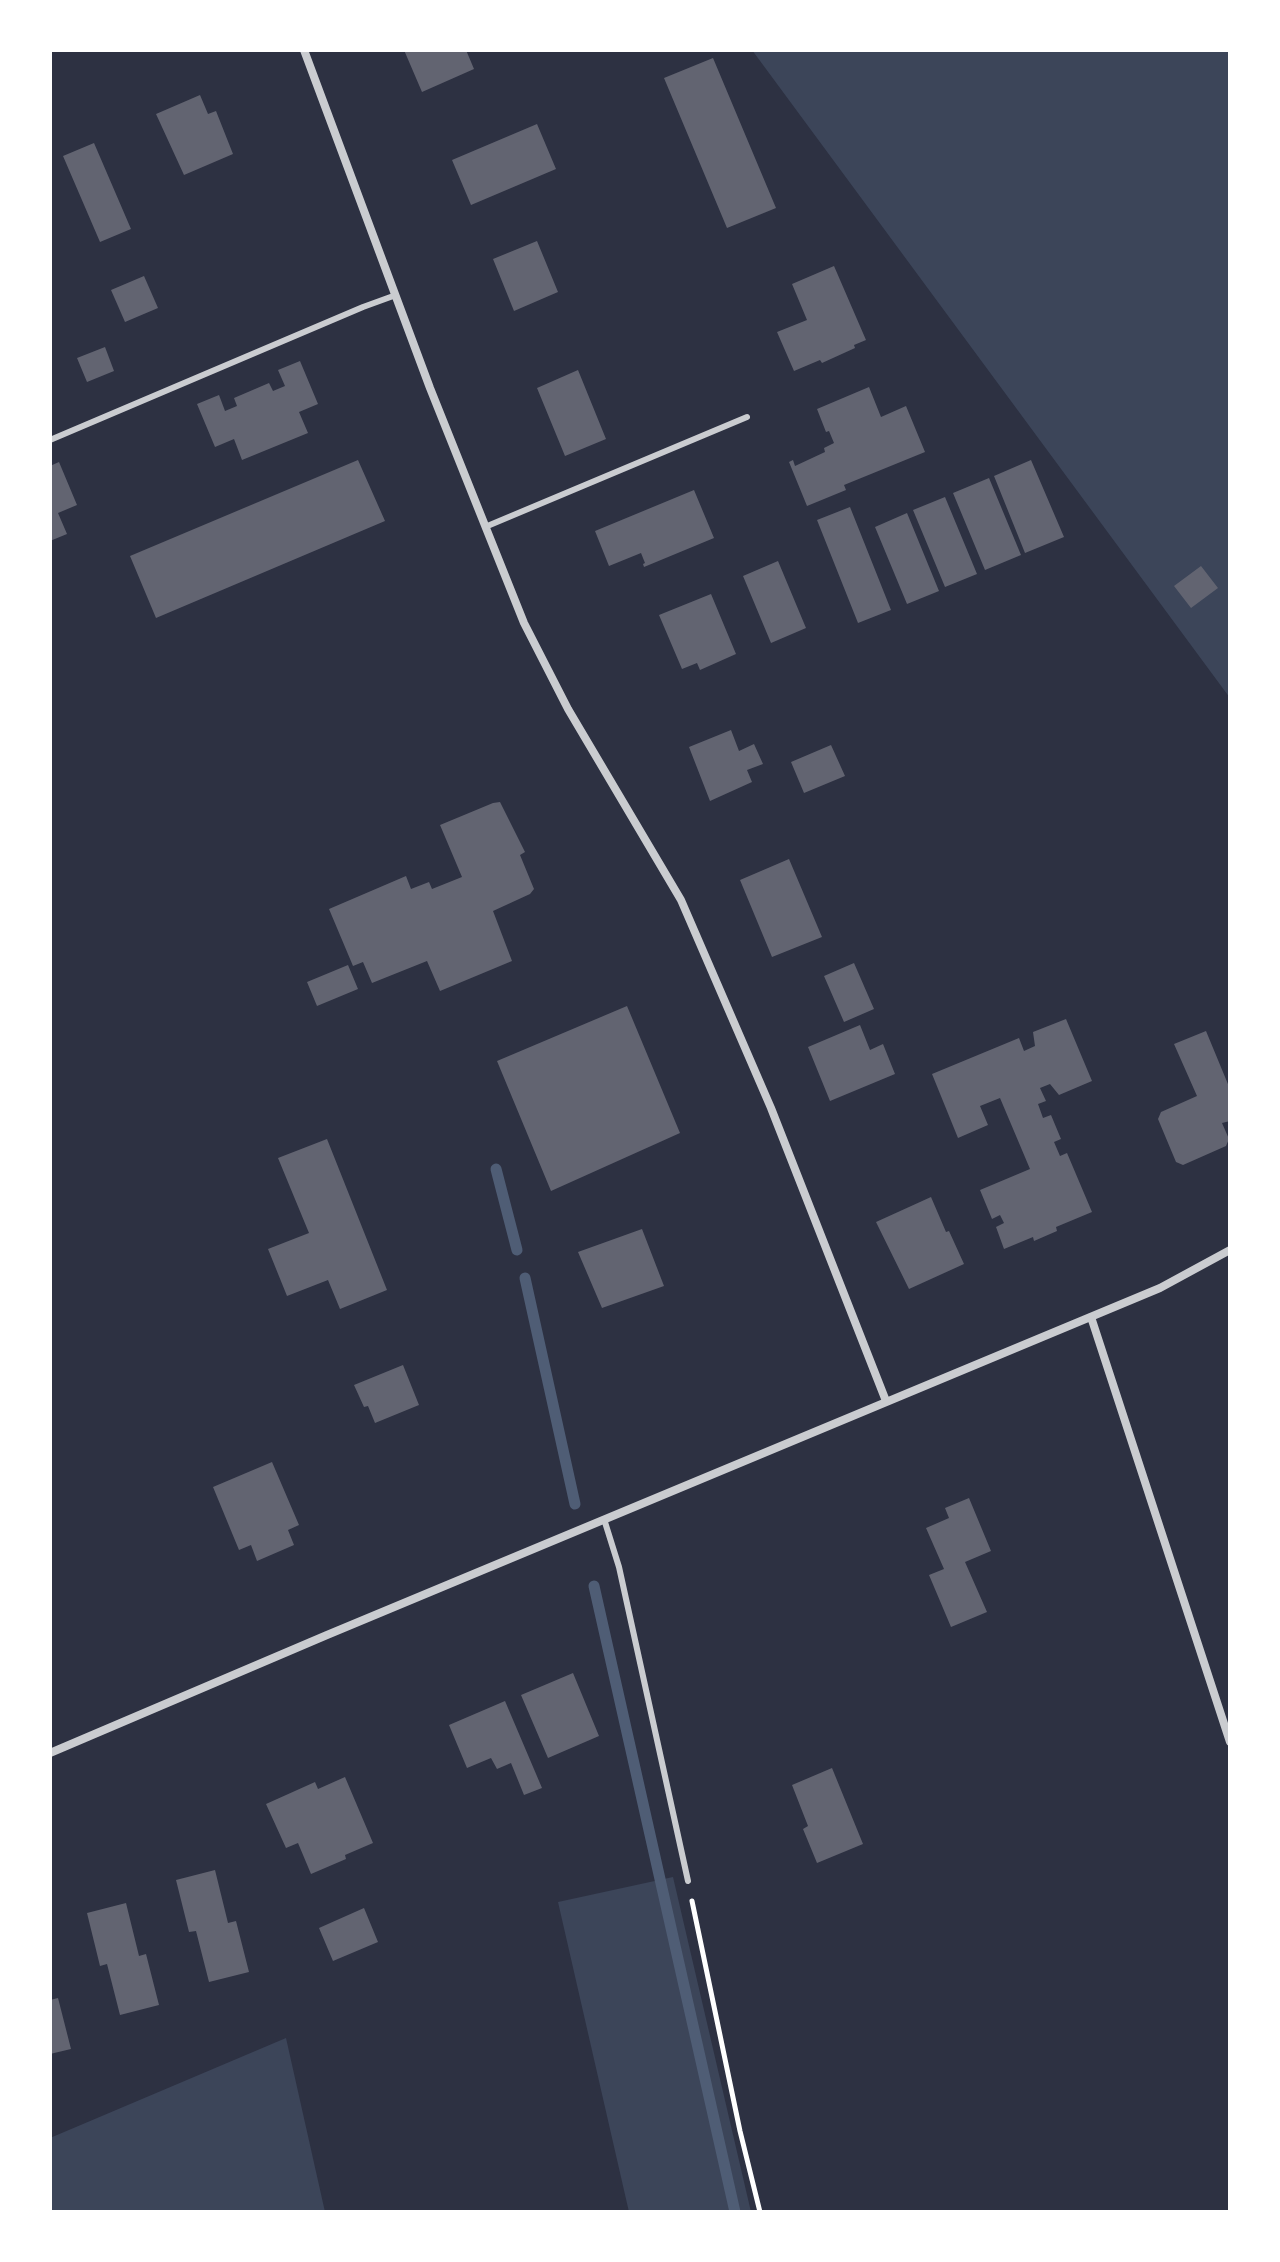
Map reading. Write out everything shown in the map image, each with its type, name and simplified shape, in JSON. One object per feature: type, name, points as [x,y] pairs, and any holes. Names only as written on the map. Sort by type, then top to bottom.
[{"type":"street","points":[[304,50],[430,388],[524,623],[568,709],[681,900],[771,1108],[886,1401]]},
{"type":"street","points":[[50,1752],[1160,1288],[1230,1250]]},
{"type":"street","points":[[1091,1317],[1230,1742]]},
{"type":"lane","points":[[50,440],[396,295]]},
{"type":"lane","points":[[485,527],[747,417]]},
{"type":"lane","points":[[604,1519],[619,1567],[688,1881]]},
{"type":"path","points":[[688,1881],[760,2212]]},
{"type":"shaded area","points":[[752,50],[1230,50],[1230,698]]},
{"type":"shaded area","points":[[673,1877],[751,2212],[629,2212],[558,1902]]},
{"type":"shaded area","points":[[286,2038],[325,2212],[50,2212],[50,2138]]},
{"type":"building","points":[[404,50],[466,50],[474,69],[422,92]]},
{"type":"building","points":[[713,58],[776,208],[727,228],[664,78]]},
{"type":"building","points":[[200,95],[208,114],[216,111],[233,154],[184,175],[156,114]]},
{"type":"building","points":[[537,124],[556,169],[471,205],[452,160]]},
{"type":"building","points":[[94,143],[131,229],[100,242],[63,156]]},
{"type":"building","points":[[537,241],[558,292],[514,311],[493,259]]},
{"type":"building","points":[[834,266],[866,340],[822,363],[820,360],[794,371],[777,332],[807,320],[792,284]]},
{"type":"building","points":[[144,276],[158,308],[125,322],[111,290]]},
{"type":"building","points":[[105,347],[114,371],[87,382],[77,358]]},
{"type":"building","points":[[300,361],[318,404],[299,412],[308,433],[242,460],[234,439],[215,447],[197,404],[219,395],[225,411],[237,406],[234,398],[269,383],[273,391],[285,386],[278,370]]},
{"type":"building","points":[[578,370],[606,439],[565,456],[537,388]]},
{"type":"building","points":[[869,387],[881,417],[906,406],[925,452],[844,485],[846,490],[807,506],[789,462],[793,460],[795,466],[825,452],[824,448],[834,443],[817,409]]},
{"type":"building","points":[[358,460],[385,521],[156,618],[130,556]]},
{"type":"building","points":[[1031,460],[1064,537],[1025,553],[994,476]]},
{"type":"building","points":[[59,462],[77,505],[58,513],[67,534],[50,541],[50,466]]},
{"type":"building","points":[[989,478],[1021,555],[985,570],[953,493]]},
{"type":"building","points":[[694,490],[714,538],[644,567],[641,553],[609,566],[595,531]]},
{"type":"building","points":[[945,497],[977,574],[945,587],[913,510]]},
{"type":"building","points":[[850,507],[891,610],[858,623],[817,520]]},
{"type":"building","points":[[907,513],[939,591],[907,604],[875,527]]},
{"type":"building","points":[[778,561],[806,628],[771,643],[743,576]]},
{"type":"building","points":[[1201,566],[1218,588],[1191,608],[1174,586]]},
{"type":"building","points":[[711,594],[736,654],[700,670],[697,663],[682,669],[659,615]]},
{"type":"building","points":[[731,730],[739,751],[754,744],[763,764],[747,770],[752,782],[710,801],[689,747]]},
{"type":"building","points":[[831,745],[845,776],[804,793],[791,762]]},
{"type":"building","points":[[500,802],[525,852],[520,855],[534,889],[530,894],[493,911],[512,961],[440,991],[427,961],[372,983],[363,962],[353,966],[329,909],[406,876],[411,889],[429,882],[432,889],[462,877],[440,825]]},
{"type":"building","points":[[789,859],[822,937],[772,957],[740,880]]},
{"type":"building","points":[[854,963],[874,1009],[844,1022],[824,976]]},
{"type":"building","points":[[348,965],[358,989],[317,1006],[307,982]]},
{"type":"building","points":[[627,1006],[680,1133],[551,1191],[497,1061]]},
{"type":"building","points":[[1066,1019],[1092,1081],[1059,1095],[1050,1084],[1040,1088],[1046,1101],[1038,1104],[1043,1118],[1051,1115],[1061,1139],[1054,1142],[1060,1156],[1067,1153],[1092,1212],[1056,1227],[1057,1231],[1034,1241],[1033,1237],[1004,1249],[996,1227],[1004,1223],[1000,1215],[992,1219],[980,1190],[1030,1169],[1000,1098],[980,1106],[988,1125],[958,1138],[932,1074],[1019,1038],[1024,1051],[1035,1046],[1033,1032]]},
{"type":"building","points":[[860,1025],[870,1050],[883,1044],[895,1074],[830,1101],[808,1047]]},
{"type":"building","points":[[1206,1031],[1230,1089],[1230,1121],[1222,1123],[1229,1139],[1226,1146],[1183,1165],[1176,1162],[1158,1119],[1161,1112],[1197,1096],[1174,1044]]},
{"type":"building","points":[[327,1139],[387,1290],[340,1309],[328,1280],[287,1296],[268,1249],[309,1233],[278,1158]]},
{"type":"building","points":[[931,1197],[964,1264],[909,1289],[876,1222]]},
{"type":"building","points":[[642,1229],[664,1286],[602,1308],[578,1252]]},
{"type":"building","points":[[403,1365],[419,1405],[375,1423],[354,1385]]},
{"type":"building","points":[[272,1462],[299,1525],[288,1530],[294,1545],[257,1561],[251,1545],[239,1550],[213,1487]]},
{"type":"building","points":[[969,1498],[991,1551],[965,1562],[987,1612],[951,1627],[929,1575],[944,1569],[926,1528],[949,1518],[945,1508]]},
{"type":"building","points":[[573,1673],[599,1736],[548,1758],[521,1695]]},
{"type":"building","points":[[505,1701],[542,1788],[524,1795],[511,1763],[497,1769],[491,1758],[467,1768],[449,1725]]},
{"type":"building","points":[[832,1768],[863,1844],[817,1863],[803,1829],[808,1826],[792,1785]]},
{"type":"building","points":[[345,1777],[373,1843],[311,1874],[298,1843],[286,1848],[266,1804],[315,1782],[318,1789]]},
{"type":"building","points":[[215,1870],[228,1923],[236,1921],[249,1972],[209,1982],[196,1931],[189,1932],[176,1880]]},
{"type":"building","points":[[126,1903],[139,1956],[146,1954],[159,2005],[120,2015],[107,1964],[100,1966],[87,1913]]},
{"type":"building","points":[[364,1908],[378,1942],[333,1961],[319,1928]]},
{"type":"building","points":[[58,1998],[71,2049],[50,2054],[50,2000]]},
{"type":"waterway","points":[[496,1169],[517,1250]]},
{"type":"waterway","points":[[525,1278],[575,1504]]},
{"type":"waterway","points":[[594,1586],[735,2212]]}]
